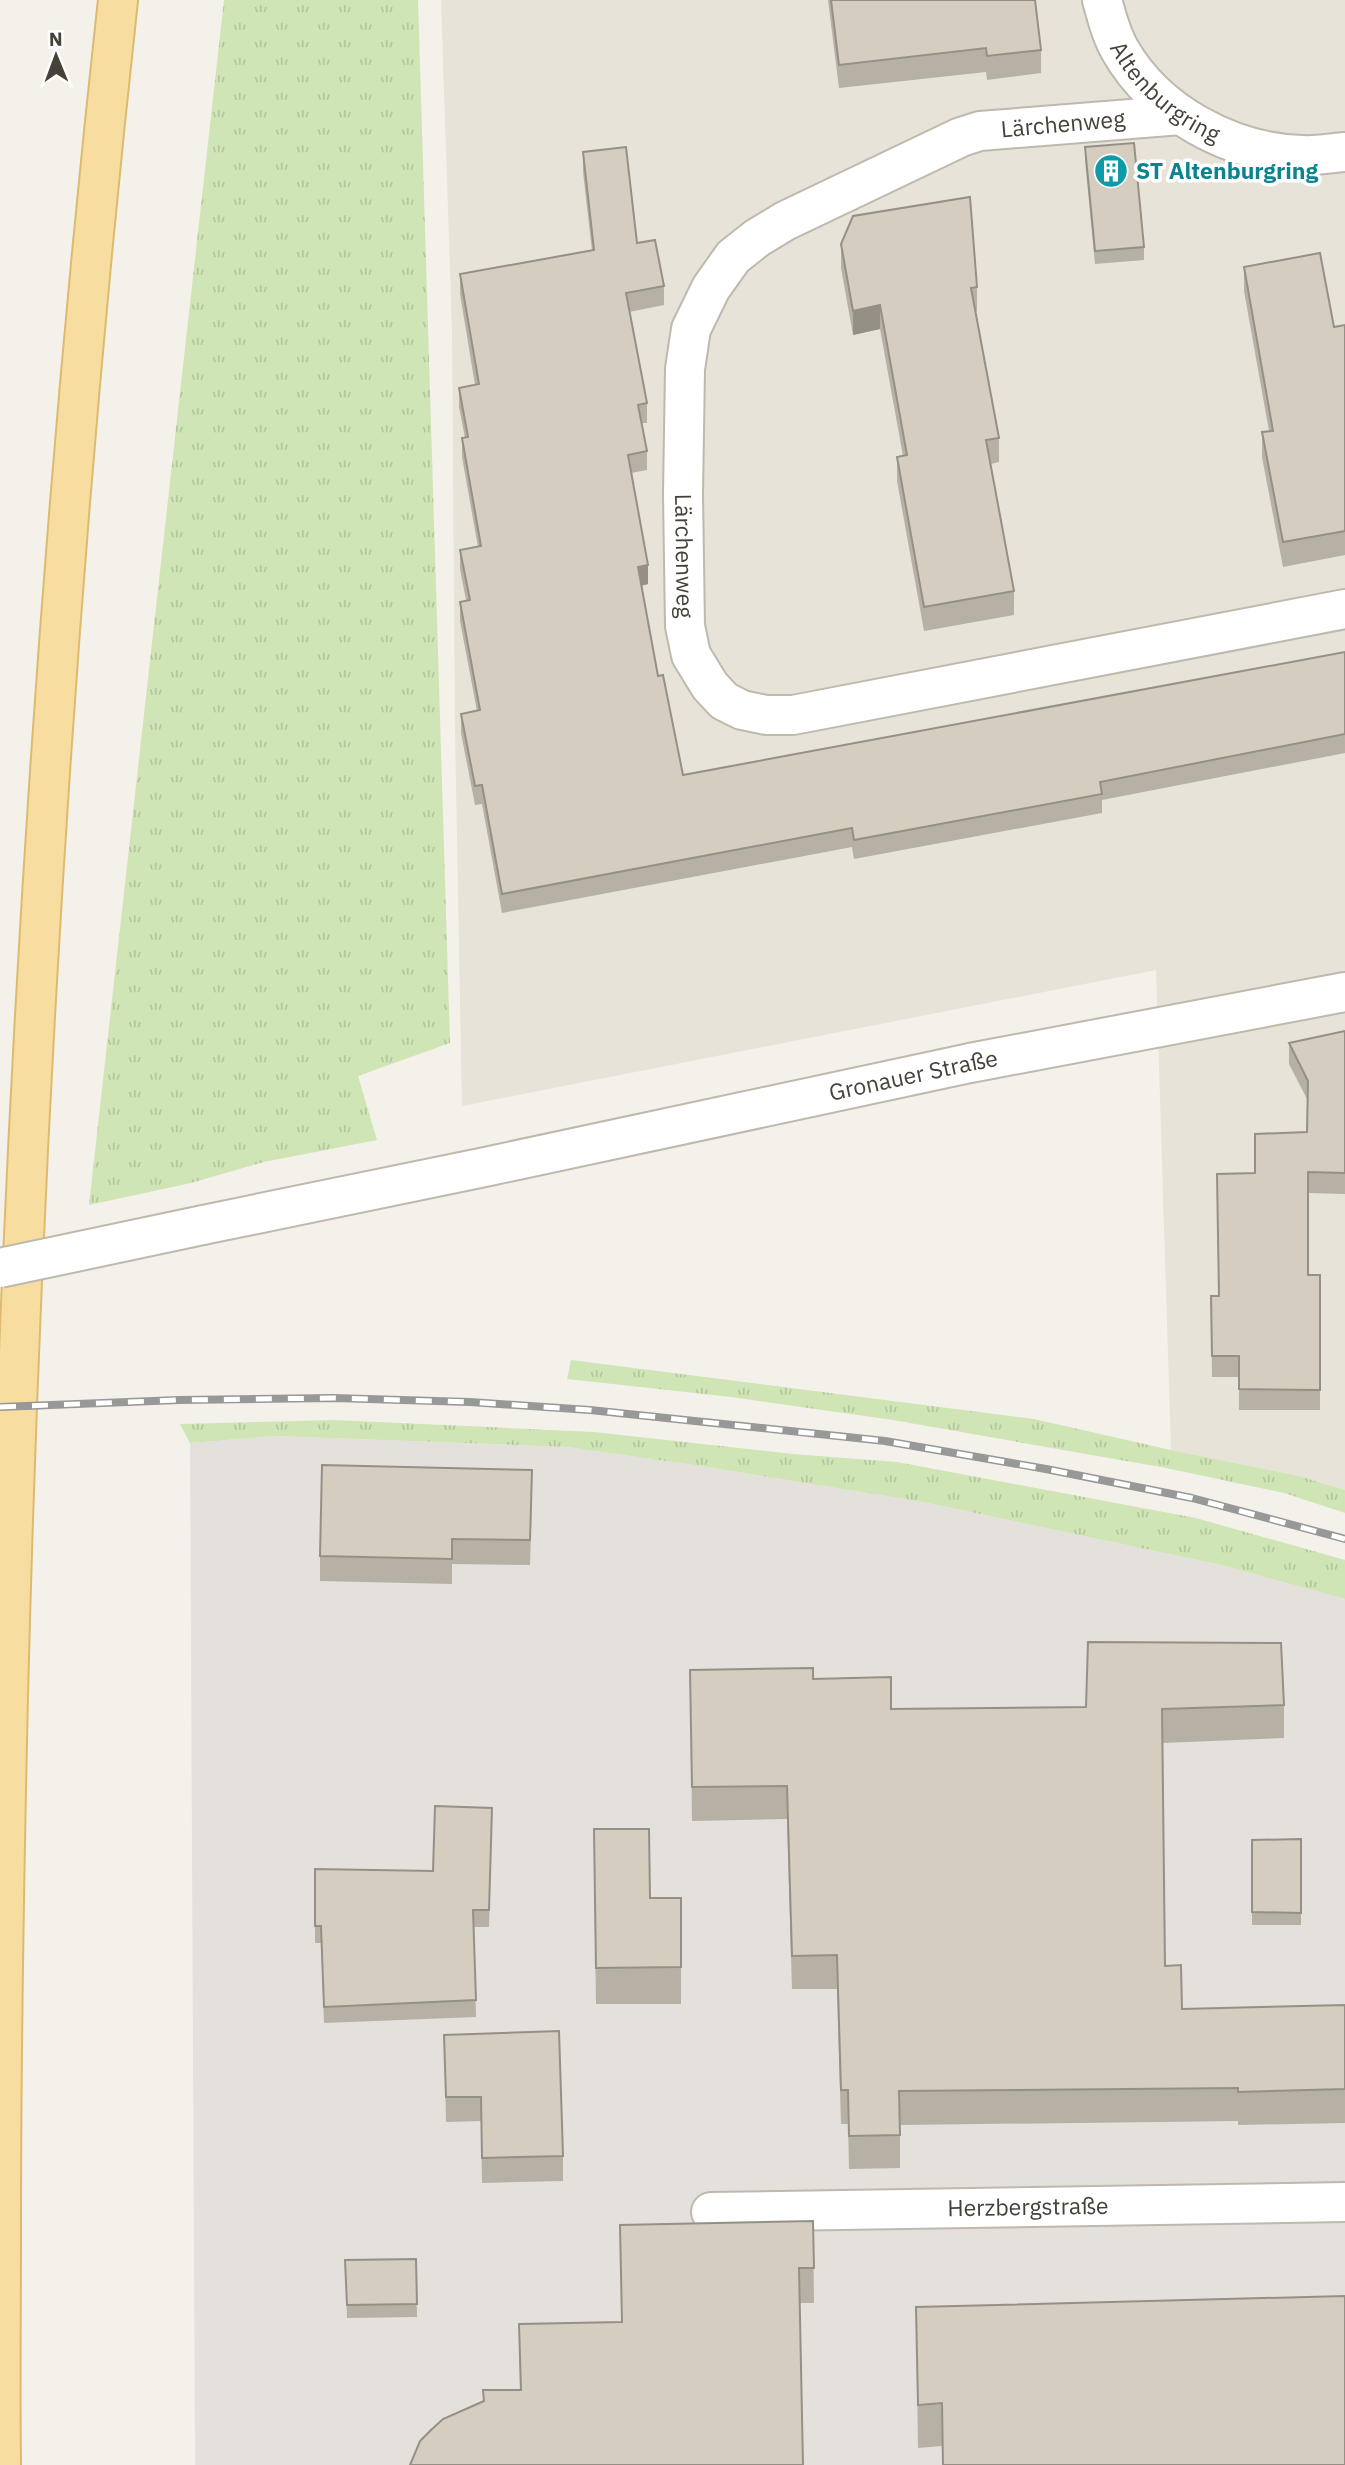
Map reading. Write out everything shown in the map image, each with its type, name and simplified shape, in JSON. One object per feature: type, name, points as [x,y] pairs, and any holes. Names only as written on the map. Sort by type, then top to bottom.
[{"type":"main road","points":[[1,2465],[2,1958],[13,1479],[27,1138],[43,865],[67,547],[118,0]]},
{"type":"street","name":"Altenburgring","points":[[1102,0],[1119,48],[1135,73],[1181,115],[1206,130],[1256,148],[1302,155],[1345,152]]},
{"type":"street","name":"Lärchenweg","points":[[1181,115],[1007,128],[961,136],[785,221],[733,257],[711,288],[691,329],[685,369],[685,626],[691,655],[710,686],[724,701],[742,710],[766,715],[793,715],[1345,609]]},
{"type":"street","name":"Gronauer Straße","points":[[0,1268],[970,1063],[1345,992]]},
{"type":"street","name":"Herzbergstraße","points":[[711,2213],[1345,2202]]},
{"type":"shaded area","points":[[441,0],[1345,0],[1345,1490],[1299,1476],[1171,1450],[1156,970],[462,1106],[455,732],[452,329]]},
{"type":"shaded area","points":[[275,1436],[567,1447],[694,1465],[923,1502],[1221,1565],[1345,1599],[1345,2465],[195,2465],[190,1443]]},
{"type":"green space","points":[[224,0],[418,0],[450,1043],[358,1076],[377,1140],[264,1162],[191,1183],[89,1205]]},
{"type":"green space","points":[[571,1360],[1034,1419],[1299,1476],[1345,1490],[1345,1513],[1284,1493],[1166,1468],[893,1420],[731,1397],[567,1379]]},
{"type":"green space","points":[[335,1420],[594,1432],[793,1454],[897,1462],[1196,1518],[1345,1560],[1345,1599],[1221,1565],[923,1502],[694,1465],[567,1447],[275,1436],[190,1443],[180,1424]]},
{"type":"building","points":[[831,0],[1035,0],[1041,50],[987,56],[986,48],[839,65]]},
{"type":"building","points":[[1134,143],[1144,247],[1095,251],[1085,147]]},
{"type":"building","points":[[626,147],[637,243],[655,240],[664,286],[626,293],[647,403],[638,405],[647,451],[628,455],[648,565],[638,567],[658,676],[663,675],[683,775],[1345,652],[1345,734],[1100,782],[1102,794],[854,840],[852,828],[502,894],[482,785],[475,786],[461,714],[480,710],[460,602],[470,600],[460,550],[481,546],[462,438],[468,437],[459,388],[479,384],[460,274],[594,250],[583,152]]},
{"type":"building","points":[[970,197],[977,287],[971,288],[999,438],[986,440],[1014,591],[924,607],[897,457],[907,455],[880,305],[853,311],[841,244],[853,216]]},
{"type":"building","points":[[1320,253],[1334,327],[1345,325],[1345,531],[1283,542],[1262,432],[1273,431],[1244,267]]},
{"type":"building","points":[[1345,1031],[1345,1173],[1308,1172],[1308,1275],[1320,1275],[1320,1390],[1239,1389],[1239,1356],[1212,1356],[1211,1296],[1219,1296],[1217,1174],[1255,1173],[1255,1134],[1307,1132],[1308,1081],[1289,1043]]},
{"type":"building","points":[[322,1465],[532,1470],[530,1540],[452,1539],[452,1559],[320,1556]]},
{"type":"building","points":[[1088,1642],[1281,1643],[1284,1705],[1162,1709],[1165,1966],[1181,1965],[1182,2009],[1345,2005],[1345,2089],[1238,2092],[1238,2088],[899,2091],[900,2135],[849,2136],[848,2090],[841,2090],[837,1955],[792,1956],[787,1786],[692,1787],[690,1670],[813,1668],[813,1679],[891,1677],[891,1709],[1086,1707]]},
{"type":"building","points":[[435,1806],[492,1808],[489,1910],[473,1910],[476,2000],[324,2007],[321,1926],[315,1926],[315,1869],[433,1871]]},
{"type":"building","points":[[594,1829],[649,1829],[650,1898],[681,1898],[681,1967],[596,1968]]},
{"type":"building","points":[[1301,1839],[1301,1913],[1252,1912],[1252,1840]]},
{"type":"building","points":[[559,2031],[563,2156],[482,2158],[481,2097],[446,2097],[444,2035]]},
{"type":"building","points":[[813,2221],[814,2268],[799,2268],[803,2465],[410,2465],[420,2441],[443,2419],[484,2401],[483,2390],[521,2390],[519,2324],[622,2322],[620,2225]]},
{"type":"building","points":[[416,2259],[417,2304],[347,2305],[345,2260]]},
{"type":"building","points":[[1345,2296],[1345,2465],[943,2465],[942,2403],[918,2405],[916,2307]]},
{"type":"railway","points":[[0,1407],[179,1400],[334,1398],[470,1402],[590,1410],[885,1441],[1192,1498],[1345,1539]]},
{"type":"place","name":"ST Altenburgring","points":[[1111,171]]}]
